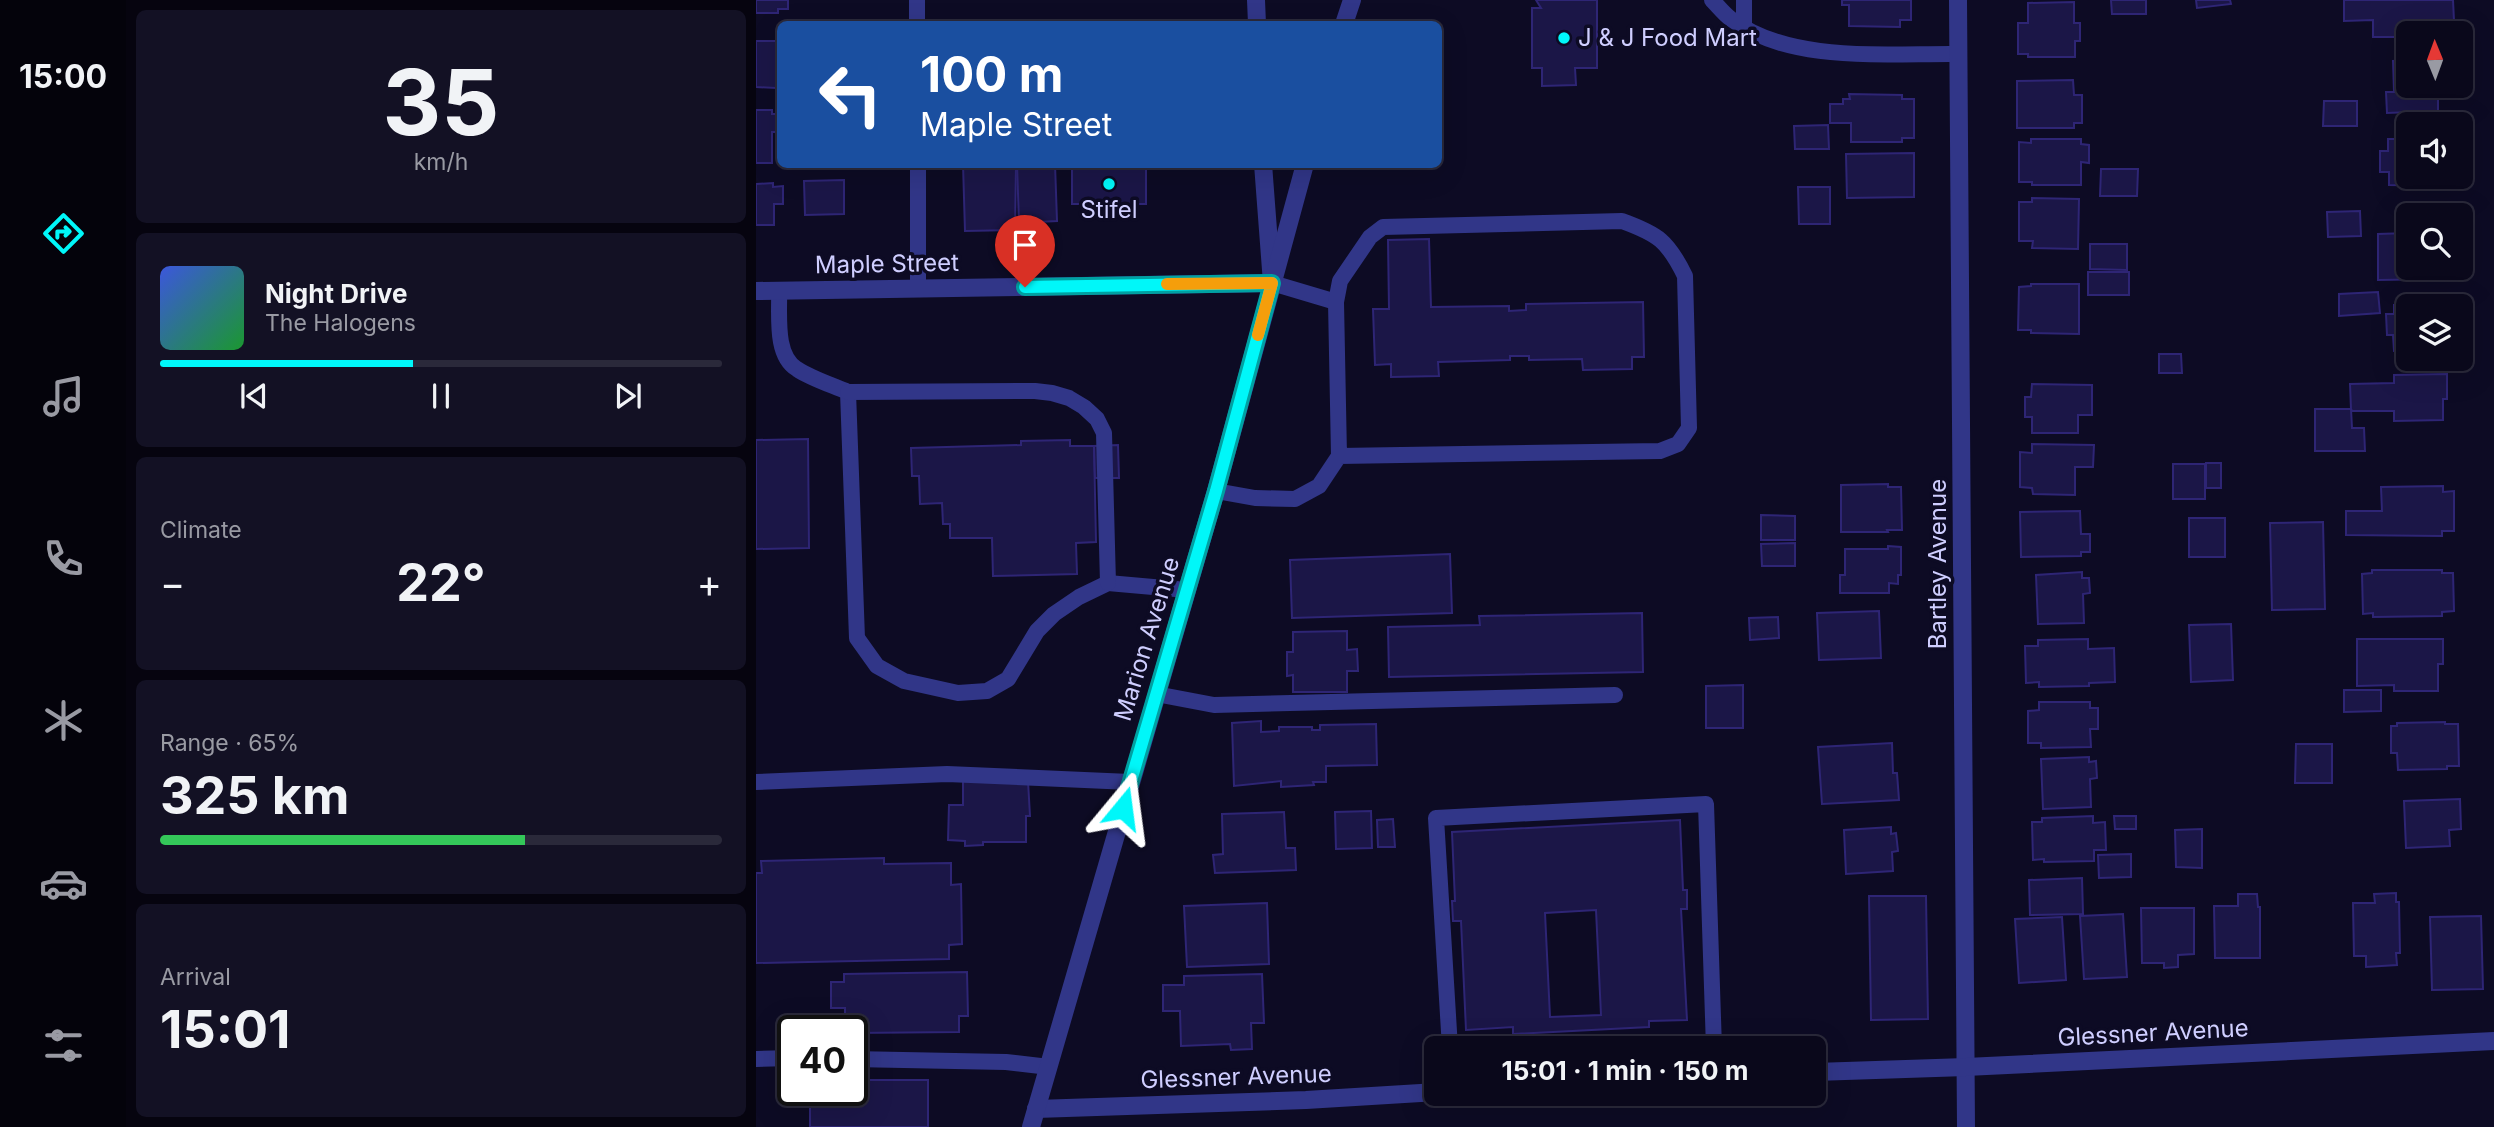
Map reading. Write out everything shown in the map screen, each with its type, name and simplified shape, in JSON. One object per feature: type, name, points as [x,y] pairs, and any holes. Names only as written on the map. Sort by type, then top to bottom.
[{"type":"street","points":[[1256,0],[1257,21]]},
{"type":"street","points":[[1345,21],[1352,0]]},
{"type":"street","name":"Bartley Avenue","points":[[1958,0],[1966,1127]]},
{"type":"street","points":[[1263,168],[1272,283]]},
{"type":"street","name":"Marion Avenue","points":[[1031,1127],[1216,491],[1304,168]]},
{"type":"street","name":"Maple Street","points":[[756,291],[1272,283]]},
{"type":"street","name":"Glessner Avenue","points":[[1826,1072],[2494,1041]]},
{"type":"street","name":"Glessner Avenue","points":[[1037,1109],[1306,1100],[1424,1093]]},
{"type":"lane","points":[[917,0],[917,21]]},
{"type":"lane","points":[[1712,0],[1731,19],[1744,26],[1782,43],[1808,50],[1834,53],[1958,54]]},
{"type":"lane","points":[[1744,0],[1744,26]]},
{"type":"lane","points":[[918,168],[918,288]]},
{"type":"lane","points":[[1216,491],[1255,498],[1295,499],[1319,486],[1339,456],[1336,302],[1340,281],[1370,237],[1383,227],[1622,221],[1653,232],[1674,254],[1685,276],[1689,428],[1678,444],[1660,451],[1339,456]]},
{"type":"lane","points":[[1272,283],[1336,302]]},
{"type":"lane","points":[[779,290],[782,350],[788,361],[797,369],[848,392],[1035,391],[1069,398],[1084,407],[1097,419],[1104,433],[1108,583]]},
{"type":"lane","points":[[848,392],[857,638],[877,666],[904,681],[927,688],[958,693],[987,691],[1008,679],[1037,631],[1054,614],[1079,597],[1108,583],[1187,590]]},
{"type":"lane","points":[[1156,694],[1214,705],[1615,695]]},
{"type":"lane","points":[[756,782],[947,774],[1130,782]]},
{"type":"lane","points":[[1449,1036],[1436,818],[1706,804],[1714,1036]]},
{"type":"lane","points":[[756,1059],[777,1058]]},
{"type":"lane","points":[[868,1059],[1006,1062],[1049,1067]]},
{"type":"building","points":[[756,0],[788,0],[788,9],[778,9],[778,13],[756,13]]},
{"type":"building","name":"J & J Food Mart","points":[[1536,0],[1597,0],[1597,68],[1575,68],[1576,85],[1542,86],[1542,68],[1532,68],[1532,8],[1541,8]]},
{"type":"building","points":[[1842,0],[1911,0],[1911,20],[1900,20],[1900,27],[1849,26],[1849,5],[1842,5]]},
{"type":"building","points":[[2111,0],[2146,0],[2146,14],[2112,14]]},
{"type":"building","points":[[2196,0],[2230,0],[2231,4],[2197,8]]},
{"type":"building","points":[[2344,0],[2453,0],[2454,21],[2396,21],[2396,37],[2373,37],[2373,20],[2344,21]]},
{"type":"building","points":[[2074,2],[2074,23],[2080,23],[2080,41],[2075,41],[2075,57],[2028,57],[2028,54],[2018,54],[2018,23],[2028,23],[2028,3]]},
{"type":"building","points":[[756,41],[776,41],[776,88],[756,87]]},
{"type":"building","points":[[2393,61],[2396,61],[2396,98],[2438,98],[2438,111],[2387,113],[2386,92],[2394,92]]},
{"type":"building","points":[[2073,80],[2074,95],[2082,95],[2082,123],[2074,123],[2074,128],[2017,128],[2017,81]]},
{"type":"building","points":[[1849,94],[1902,95],[1902,99],[1914,99],[1914,138],[1902,138],[1902,142],[1851,142],[1851,123],[1830,123],[1830,104],[1843,104],[1843,99],[1850,99]]},
{"type":"building","points":[[2324,101],[2357,101],[2357,126],[2323,126]]},
{"type":"building","points":[[756,110],[772,110],[772,114],[777,114],[777,132],[772,132],[772,163],[756,163]]},
{"type":"building","points":[[1828,125],[1829,149],[1795,149],[1794,126]]},
{"type":"building","points":[[2031,139],[2081,139],[2081,144],[2089,145],[2089,163],[2081,162],[2081,185],[2032,185],[2032,182],[2019,182],[2019,142],[2031,143]]},
{"type":"building","points":[[2388,139],[2396,139],[2396,185],[2389,185],[2389,172],[2380,172],[2380,151],[2388,151]]},
{"type":"building","points":[[1914,153],[1914,197],[1847,198],[1846,154]]},
{"type":"building","points":[[963,168],[1016,168],[1015,230],[965,231]]},
{"type":"building","points":[[1017,168],[1055,168],[1057,221],[1019,223]]},
{"type":"building","name":"Stifel","points":[[1072,168],[1146,168],[1146,204],[1072,204]]},
{"type":"building","points":[[2101,169],[2138,169],[2137,196],[2100,196]]},
{"type":"building","points":[[844,180],[844,214],[805,215],[804,181]]},
{"type":"building","points":[[773,183],[773,187],[783,186],[783,204],[774,204],[774,225],[756,225],[756,184]]},
{"type":"building","points":[[1798,187],[1830,187],[1830,224],[1799,224]]},
{"type":"building","points":[[2032,198],[2079,199],[2078,249],[2032,248],[2033,241],[2019,241],[2019,202],[2032,202]]},
{"type":"building","points":[[2360,211],[2361,236],[2328,237],[2327,212]]},
{"type":"building","points":[[2396,233],[2396,280],[2378,280],[2378,234]]},
{"type":"building","points":[[1429,239],[1431,307],[1509,306],[1509,311],[1526,310],[1526,304],[1643,302],[1644,357],[1632,357],[1632,369],[1583,370],[1582,359],[1529,360],[1529,356],[1510,356],[1510,360],[1438,362],[1439,376],[1391,377],[1391,364],[1375,365],[1373,309],[1389,309],[1388,240]]},
{"type":"building","points":[[2090,244],[2127,244],[2127,270],[2090,269]]},
{"type":"building","points":[[2088,272],[2129,272],[2129,295],[2088,295]]},
{"type":"building","points":[[2031,284],[2079,284],[2079,334],[2031,333],[2031,330],[2018,330],[2019,287]]},
{"type":"building","points":[[2378,292],[2380,313],[2339,316],[2339,294]]},
{"type":"building","points":[[2396,305],[2394,351],[2393,335],[2387,335],[2386,314],[2394,314]]},
{"type":"building","points":[[2159,354],[2181,354],[2182,373],[2159,373]]},
{"type":"building","points":[[2447,374],[2447,399],[2443,399],[2443,420],[2394,421],[2394,411],[2351,409],[2350,384],[2394,383],[2394,375]]},
{"type":"building","points":[[2032,384],[2092,385],[2092,415],[2078,415],[2078,433],[2032,433],[2032,417],[2025,417],[2025,397],[2031,397]]},
{"type":"building","points":[[2315,409],[2351,409],[2352,428],[2364,428],[2365,451],[2315,451]]},
{"type":"building","points":[[808,439],[809,548],[756,549],[756,440]]},
{"type":"building","points":[[1070,440],[1070,446],[1094,446],[1096,542],[1076,543],[1077,574],[993,576],[992,538],[950,538],[950,524],[943,524],[942,503],[920,504],[919,476],[912,476],[911,448],[1021,445],[1021,441]]},
{"type":"building","points":[[2032,444],[2094,445],[2093,467],[2075,467],[2075,495],[2033,494],[2032,488],[2020,487],[2020,452],[2032,453]]},
{"type":"building","points":[[1118,445],[1119,478],[1095,478],[1094,446]]},
{"type":"building","points":[[2206,463],[2221,463],[2221,488],[2206,488]]},
{"type":"building","points":[[2173,464],[2205,464],[2205,499],[2173,499]]},
{"type":"building","points":[[1888,484],[1888,487],[1901,487],[1902,530],[1841,532],[1841,485]]},
{"type":"building","points":[[2443,486],[2443,492],[2454,491],[2454,531],[2442,531],[2442,536],[2346,535],[2346,511],[2382,511],[2381,487]]},
{"type":"building","points":[[2080,511],[2081,534],[2090,534],[2090,552],[2081,552],[2081,556],[2021,557],[2020,512]]},
{"type":"building","points":[[1761,515],[1795,516],[1795,540],[1761,540]]},
{"type":"building","points":[[2189,518],[2225,518],[2225,557],[2189,557]]},
{"type":"building","points":[[2323,522],[2325,609],[2272,610],[2270,523]]},
{"type":"building","points":[[1795,543],[1795,566],[1762,566],[1761,544]]},
{"type":"building","points":[[1888,546],[1901,547],[1901,575],[1898,575],[1898,584],[1889,583],[1889,593],[1840,593],[1840,575],[1845,575],[1845,549],[1888,549]]},
{"type":"building","points":[[1450,554],[1452,613],[1292,618],[1290,560]]},
{"type":"building","points":[[2372,570],[2442,570],[2442,573],[2453,573],[2454,611],[2442,612],[2442,616],[2373,617],[2373,613],[2363,614],[2362,574],[2372,573]]},
{"type":"building","points":[[2082,572],[2082,578],[2089,578],[2090,593],[2083,594],[2084,623],[2038,624],[2036,575]]},
{"type":"building","points":[[1879,611],[1881,658],[1819,660],[1817,613]]},
{"type":"building","points":[[1642,613],[1643,672],[1389,677],[1388,627],[1480,625],[1479,616]]},
{"type":"building","points":[[1778,617],[1779,638],[1750,640],[1749,618]]},
{"type":"building","points":[[2231,624],[2233,680],[2191,682],[2189,625]]},
{"type":"building","points":[[1347,631],[1347,650],[1357,649],[1358,671],[1347,671],[1347,692],[1293,692],[1293,675],[1287,676],[1287,652],[1293,652],[1293,632]]},
{"type":"building","points":[[2088,639],[2088,649],[2114,648],[2115,682],[2089,683],[2089,686],[2039,687],[2039,682],[2026,683],[2025,646],[2038,646],[2038,640]]},
{"type":"building","points":[[2357,639],[2443,639],[2443,664],[2438,664],[2438,691],[2394,691],[2394,685],[2357,686]]},
{"type":"building","points":[[1743,685],[1743,728],[1706,728],[1706,686]]},
{"type":"building","points":[[2344,690],[2381,690],[2381,711],[2344,712]]},
{"type":"building","points":[[2039,702],[2090,702],[2090,708],[2098,708],[2098,729],[2090,729],[2091,747],[2041,748],[2041,743],[2028,743],[2028,711],[2039,710]]},
{"type":"building","points":[[1261,721],[1261,732],[1279,731],[1279,727],[1312,727],[1312,730],[1320,730],[1320,725],[1376,724],[1377,765],[1326,766],[1326,782],[1313,782],[1314,785],[1281,787],[1281,781],[1234,786],[1232,723]]},
{"type":"building","points":[[2397,723],[2458,724],[2459,766],[2447,766],[2447,769],[2398,770],[2397,753],[2391,753],[2391,726],[2397,726]]},
{"type":"building","points":[[1892,743],[1893,773],[1897,773],[1899,800],[1822,804],[1818,747]]},
{"type":"building","points":[[2296,744],[2332,744],[2332,783],[2295,783]]},
{"type":"building","points":[[2089,757],[2089,762],[2096,761],[2097,778],[2090,779],[2091,807],[2043,809],[2041,759]]},
{"type":"building","points":[[963,781],[1028,781],[1030,816],[1026,816],[1026,842],[983,842],[983,845],[965,846],[965,841],[948,840],[949,805],[963,805]]},
{"type":"building","points":[[2460,799],[2461,829],[2449,830],[2450,846],[2406,848],[2404,801]]},
{"type":"building","points":[[1371,811],[1372,848],[1336,849],[1335,812]]},
{"type":"building","points":[[1284,812],[1286,848],[1295,848],[1296,870],[1215,873],[1213,855],[1223,854],[1222,814]]},
{"type":"building","points":[[2093,816],[2093,823],[2105,822],[2106,850],[2094,850],[2094,861],[2033,860],[2032,822],[2042,822],[2042,818]]},
{"type":"building","points":[[2114,816],[2136,816],[2136,829],[2115,829]]},
{"type":"building","points":[[1393,819],[1395,847],[1378,847],[1377,820]]},
{"type":"building","points":[[1680,820],[1683,890],[1687,890],[1687,909],[1681,909],[1687,1020],[1649,1021],[1649,1027],[1513,1034],[1513,1027],[1466,1030],[1461,921],[1453,921],[1452,901],[1455,901],[1452,832]],"holes":[[[1596,910],[1601,1015],[1550,1017],[1545,913]]]},
{"type":"building","points":[[1891,827],[1891,834],[1896,833],[1898,851],[1892,852],[1893,871],[1846,874],[1844,830]]},
{"type":"building","points":[[2202,829],[2202,868],[2176,867],[2175,830]]},
{"type":"building","points":[[2131,854],[2131,877],[2099,878],[2098,855]]},
{"type":"building","points":[[884,858],[884,864],[951,863],[951,885],[961,884],[962,944],[949,945],[949,959],[756,963],[756,873],[762,873],[761,861]]},
{"type":"building","points":[[2082,878],[2083,914],[2030,915],[2029,880]]},
{"type":"building","points":[[2396,893],[2396,902],[2399,902],[2400,953],[2396,953],[2397,965],[2366,967],[2366,956],[2354,956],[2353,903],[2375,903],[2374,894]]},
{"type":"building","points":[[2238,894],[2257,894],[2260,907],[2260,958],[2215,958],[2214,906],[2238,906]]},
{"type":"building","points":[[1869,896],[1926,896],[1928,1019],[1871,1020]]},
{"type":"building","points":[[1267,903],[1269,964],[1187,967],[1184,906]]},
{"type":"building","points":[[2141,908],[2194,908],[2194,954],[2178,955],[2178,967],[2164,968],[2164,963],[2142,963]]},
{"type":"building","points":[[2123,914],[2127,977],[2084,979],[2080,916]]},
{"type":"building","points":[[2481,916],[2483,989],[2432,990],[2430,917]]},
{"type":"building","points":[[2062,917],[2066,980],[2019,983],[2015,919]]},
{"type":"building","points":[[967,972],[968,1016],[959,1016],[959,1032],[868,1033],[868,1015],[845,1015],[845,1008],[831,1008],[831,982],[844,982],[844,974]]},
{"type":"building","points":[[1262,974],[1264,1023],[1251,1023],[1252,1049],[1231,1050],[1230,1044],[1181,1046],[1180,1011],[1163,1011],[1163,985],[1184,985],[1184,976]]},
{"type":"building","points":[[868,1080],[928,1080],[928,1127],[810,1127],[810,1106],[868,1106]]},
{"type":"slow traffic","points":[[1167,284],[1272,283],[1258,335]]},
{"type":"place","name":"J & J Food Mart","points":[[1564,38]]},
{"type":"place","name":"Stifel","points":[[1109,184]]},
{"type":"route","points":[[1025,287],[1272,283],[1216,491],[1123,808]]}]
